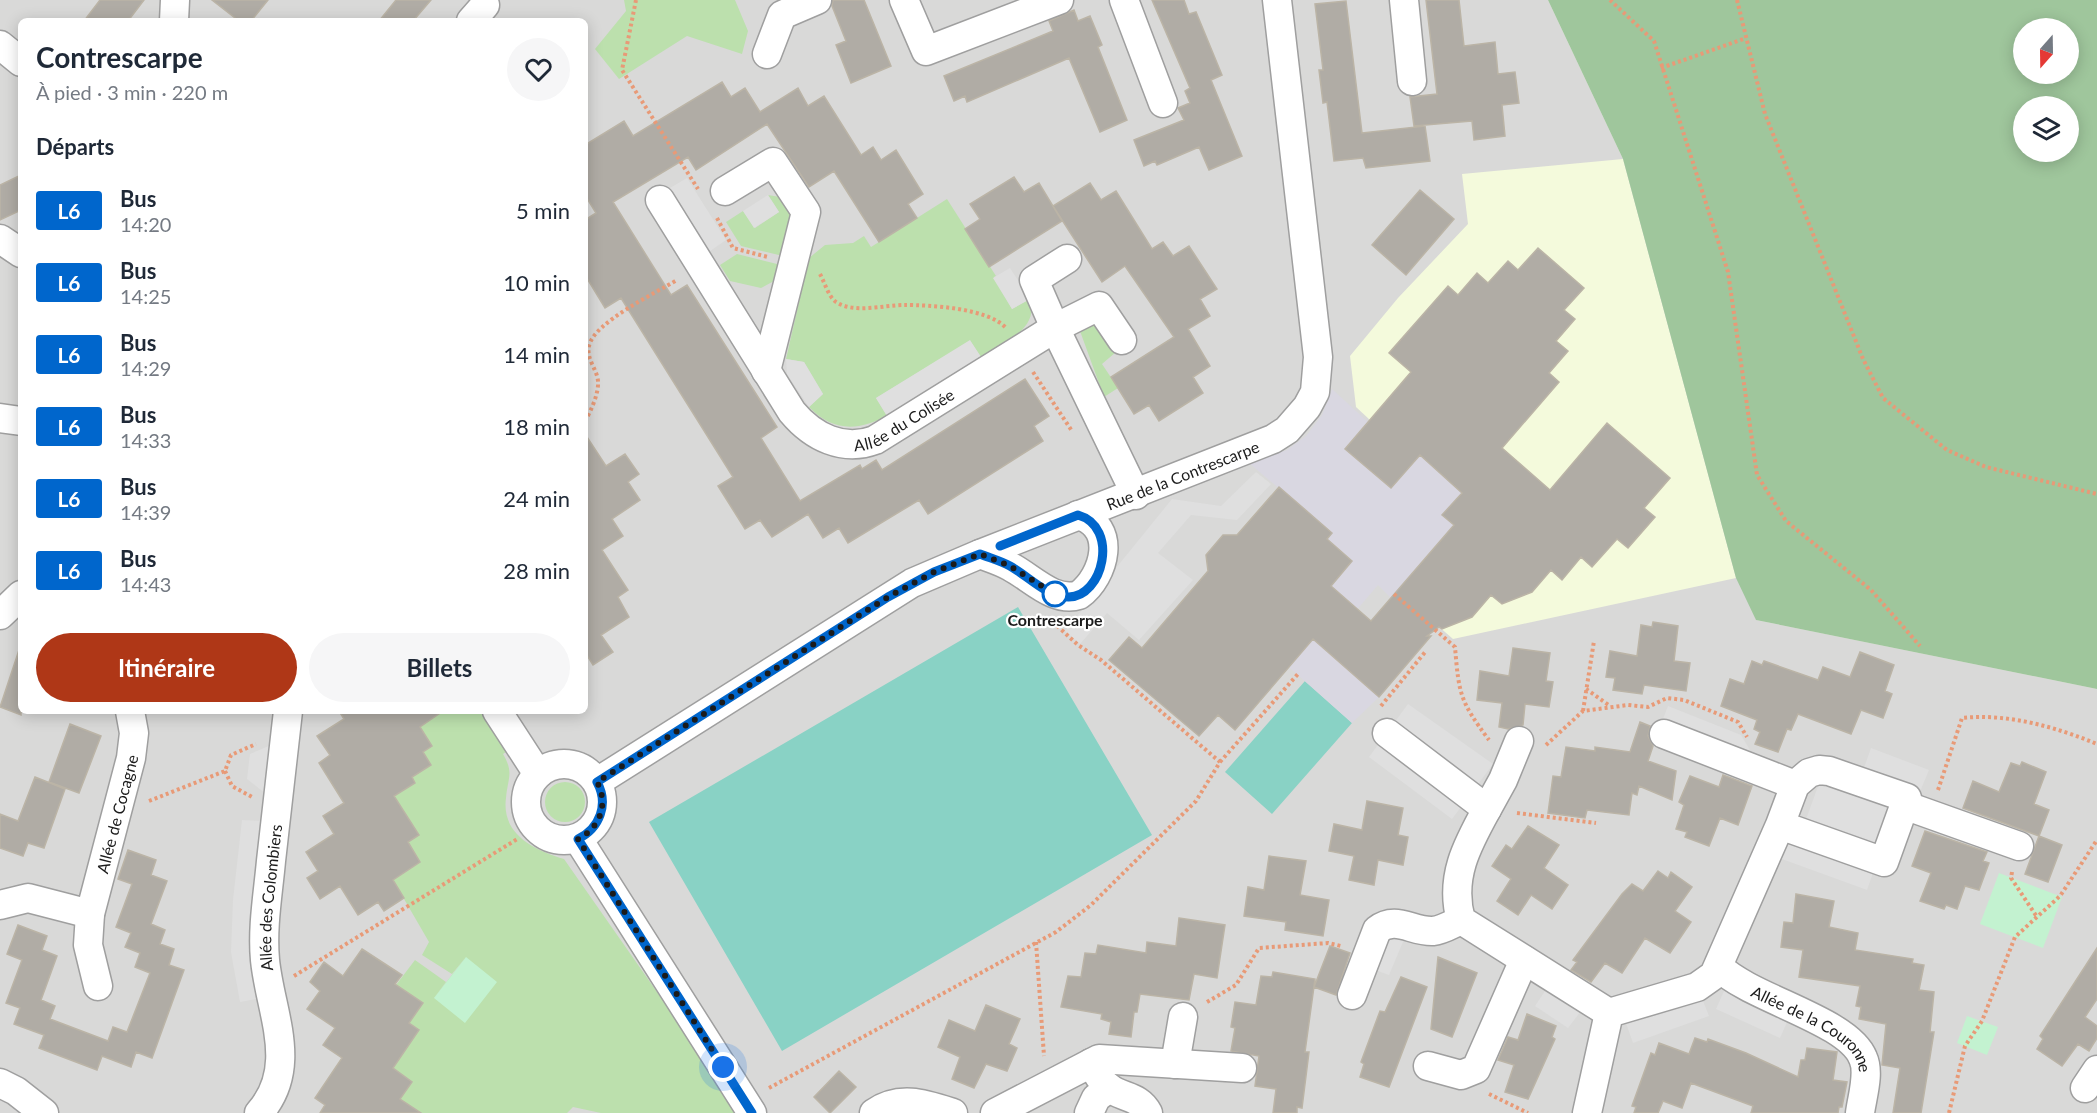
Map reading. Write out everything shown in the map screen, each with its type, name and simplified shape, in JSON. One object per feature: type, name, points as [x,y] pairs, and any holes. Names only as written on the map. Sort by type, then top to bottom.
[{"type":"street","points":[[174,18],[175,0]]},
{"type":"street","points":[[767,54],[782,15],[817,0]]},
{"type":"street","points":[[904,0],[926,51],[1059,0]]},
{"type":"street","points":[[1124,0],[1163,104]]},
{"type":"street","name":"Rue de la Contrescarpe","points":[[597,782],[888,597],[934,572],[1078,515],[1136,495],[1273,439],[1298,420],[1315,392],[1317,348],[1277,0]]},
{"type":"street","points":[[1404,0],[1412,81]]},
{"type":"street","points":[[0,45],[18,60]]},
{"type":"street","points":[[713,199],[773,162],[806,212],[766,371]]},
{"type":"street","name":"Allée du Colisée","points":[[660,200],[792,412],[812,432],[839,444],[865,444],[876,440],[1055,328],[1099,306],[1122,340]]},
{"type":"street","points":[[0,239],[18,251]]},
{"type":"street","points":[[1066,259],[1034,280],[1136,495]]},
{"type":"street","points":[[0,418],[18,421]]},
{"type":"street","points":[[980,554],[1008,565],[1055,594],[1068,597],[1079,595],[1097,574],[1103,550],[1099,529],[1090,520],[1078,515]]},
{"type":"street","points":[[0,615],[18,598]]},
{"type":"street","name":"Allée de Cocagne","points":[[98,986],[88,945],[90,914],[133,744],[130,714]]},
{"type":"street","points":[[499,714],[538,774]]},
{"type":"street","points":[[1383,720],[1486,809]]},
{"type":"street","name":"Allée des Colombiers","points":[[259,1113],[276,1083],[282,1056],[279,1031],[269,991],[264,931],[287,722]]},
{"type":"street","points":[[1664,734],[1795,785]]},
{"type":"street","points":[[1514,754],[1460,866],[1456,893],[1461,920],[1609,1013],[1696,987],[1708,980],[1719,967],[1795,785],[1809,773],[1820,770],[1829,771],[1907,798],[1884,862],[1780,825]]},
{"type":"street","points":[[569,764],[588,772],[597,782],[603,799],[600,818],[589,832],[578,839],[567,841],[549,838],[532,822],[527,812],[527,794],[538,774],[550,767],[569,764]]},
{"type":"street","points":[[1904,805],[2019,846]]},
{"type":"street","points":[[578,839],[748,1108]]},
{"type":"street","points":[[0,905],[17,900],[41,899],[90,914]]},
{"type":"street","points":[[1352,995],[1377,930],[1389,922],[1434,931],[1461,920]]},
{"type":"street","points":[[1428,1066],[1454,1074],[1470,1073],[1480,1062],[1524,960]]},
{"type":"street","name":"Allée de la Couronne","points":[[1719,967],[1742,985],[1810,1017],[1851,1042],[1864,1058],[1866,1068],[1860,1113]]},
{"type":"street","points":[[1587,1113],[1609,1013]]},
{"type":"street","points":[[1175,1064],[1183,1017]]},
{"type":"street","points":[[995,1113],[1098,1059],[1242,1068]]},
{"type":"street","points":[[1090,1064],[1109,1088],[1132,1097],[1144,1105],[1148,1113]]},
{"type":"street","points":[[0,1083],[16,1091],[44,1113]]},
{"type":"street","points":[[1089,1113],[1096,1098],[1109,1088]]},
{"type":"street","points":[[874,1113],[889,1104],[900,1102],[929,1105],[953,1113]]},
{"type":"path","points":[[636,0],[622,70],[713,199],[733,248],[817,271],[831,298],[846,307],[906,305],[964,310],[1002,323],[1078,441]]},
{"type":"path","points":[[1610,0],[1654,41],[1728,272],[1757,475],[1786,521],[1871,590],[1920,646]]},
{"type":"path","points":[[1737,0],[1765,114],[1863,359],[1883,398],[1947,450],[1986,467],[2097,494]]},
{"type":"path","points":[[1661,68],[1746,38]]},
{"type":"path","points":[[588,412],[598,384],[588,353],[589,345],[596,333],[601,327],[701,264]]},
{"type":"path","points":[[1394,594],[1455,647],[1459,690],[1466,708],[1514,754]]},
{"type":"path","points":[[1046,616],[1220,762]]},
{"type":"path","points":[[1582,711],[1594,641]]},
{"type":"path","points":[[1383,720],[1426,651]]},
{"type":"path","points":[[748,1108],[1036,942],[1091,905],[1196,801],[1220,762],[1298,674]]},
{"type":"path","points":[[1586,689],[1611,707]]},
{"type":"path","points":[[1930,815],[1962,718],[1987,715],[2074,735],[2097,744]]},
{"type":"path","points":[[114,815],[225,771],[231,755],[287,722]]},
{"type":"path","points":[[1486,809],[1596,823]]},
{"type":"path","points":[[269,991],[519,838]]},
{"type":"path","points":[[1949,1113],[1965,1046],[1982,1021],[2015,937],[2060,896],[2097,840]]},
{"type":"path","points":[[2019,846],[2011,878],[2037,917]]},
{"type":"path","points":[[1036,942],[1046,1087]]},
{"type":"path","points":[[1183,1017],[1236,985],[1259,948],[1332,943],[1367,954]]},
{"type":"path","points":[[1470,1073],[1481,1090],[1528,1113]]},
{"type":"shaded area","points":[[0,0],[1548,0],[1623,159],[1756,620],[2097,689],[2097,1113],[0,1113]]},
{"type":"shaded area","points":[[1623,159],[1736,578],[1453,639],[1397,590],[1436,545],[1442,515],[1440,473],[1428,446],[1391,488],[1345,449],[1370,420],[1356,407],[1350,356],[1398,298],[1468,224],[1462,174]]},
{"type":"shaded area","points":[[687,178],[726,240],[710,251],[670,188]]},
{"type":"shaded area","points":[[768,195],[779,212],[754,228],[743,211]]},
{"type":"shaded area","points":[[1010,268],[1030,299],[1012,309],[993,278]]},
{"type":"shaded area","points":[[970,340],[981,357],[887,416],[876,398]]},
{"type":"shaded area","points":[[786,359],[804,362],[823,394],[809,407],[787,374]]},
{"type":"shaded area","points":[[1332,389],[1368,422],[1345,449],[1391,488],[1428,445],[1449,463],[1440,473],[1462,493],[1442,515],[1464,534],[1447,554],[1436,545],[1391,598],[1378,585],[1324,648],[1379,697],[1352,723],[1273,653],[1352,561],[1327,539],[1332,533],[1249,463],[1287,450],[1306,436],[1322,415]]},
{"type":"shaded area","points":[[1256,472],[1271,484],[1237,520],[1191,515],[1158,553],[1193,580],[1139,640],[1107,613],[1080,644],[1065,631],[1172,499],[1221,506]]},
{"type":"shaded area","points":[[1018,607],[1152,835],[782,1051],[649,822]]},
{"type":"shaded area","points":[[1305,681],[1352,723],[1272,814],[1225,772]]},
{"type":"shaded area","points":[[1408,704],[1493,764],[1452,819],[1369,757]]},
{"type":"shaded area","points":[[1668,706],[1741,735],[1750,750],[1748,756],[1661,724]]},
{"type":"shaded area","points":[[271,745],[265,793],[247,779],[250,754]]},
{"type":"shaded area","points":[[1871,748],[1929,770],[1921,789],[1864,768]]},
{"type":"shaded area","points":[[1820,781],[1894,806],[1880,848],[1805,822]]},
{"type":"shaded area","points":[[242,820],[262,821],[261,998],[240,1002],[231,952],[233,900]]},
{"type":"shaded area","points":[[1787,838],[1874,870],[1867,890],[1779,858]]},
{"type":"shaded area","points":[[1999,873],[2062,897],[2043,948],[1980,924]]},
{"type":"shaded area","points":[[1385,929],[1405,937],[1389,975],[1370,968]]},
{"type":"shaded area","points":[[466,957],[497,982],[465,1023],[434,998]]},
{"type":"shaded area","points":[[1547,988],[1581,1011],[1568,1028],[1535,1006]]},
{"type":"shaded area","points":[[1724,991],[1788,1020],[1780,1038],[1716,1009]]},
{"type":"shaded area","points":[[1701,996],[1709,1016],[1633,1043],[1626,1023]]},
{"type":"shaded area","points":[[1967,1016],[1998,1027],[1987,1055],[1957,1043]]},
{"type":"green space","points":[[624,0],[735,0],[748,31],[742,54],[687,36],[619,79],[595,49],[626,11]]},
{"type":"green space","points":[[1548,0],[2097,0],[2097,689],[1756,620],[1736,578],[1623,159]]},
{"type":"green space","points":[[768,195],[780,197],[792,213],[783,256],[741,246],[726,222],[743,211],[755,228],[779,212]]},
{"type":"green space","points":[[947,199],[996,276],[994,277],[1012,309],[1030,299],[1032,310],[1030,319],[1008,341],[981,357],[970,341],[876,398],[887,416],[856,426],[837,425],[827,421],[809,407],[823,394],[804,362],[786,359],[809,258],[825,245],[853,243],[864,236],[871,247]]},
{"type":"green space","points":[[737,254],[781,265],[774,281],[761,288],[730,281],[720,265]]},
{"type":"green space","points":[[1095,322],[1116,352],[1102,364],[1118,388],[1104,397],[1080,331]]},
{"type":"green space","points":[[424,714],[482,714],[506,752],[503,754],[509,775],[506,811],[509,822],[522,839],[532,846],[564,859],[678,1022],[735,1113],[601,1113],[573,1107],[567,1113],[421,1113],[400,1099],[411,1082],[393,1068],[387,1037],[405,1050],[419,1030],[409,1023],[396,985],[415,960],[446,982],[434,998],[466,957],[452,974],[422,955],[429,942],[393,880],[420,862],[408,842],[419,835],[369,800],[415,783],[412,777],[431,765],[423,752],[432,746],[420,727]]},
{"type":"green space","points":[[565,782],[573,783],[579,788],[584,794],[584,810],[579,816],[573,821],[565,822],[557,821],[551,816],[546,810],[545,802],[546,794],[551,788],[557,783]]},
{"type":"building","points":[[100,0],[144,0],[130,18],[86,18]]},
{"type":"building","points":[[212,0],[268,0],[253,18],[235,18]]},
{"type":"building","points":[[396,0],[431,0],[416,18],[381,18]]},
{"type":"building","points":[[833,0],[864,0],[891,66],[851,83],[836,45],[846,41],[832,6]]},
{"type":"building","points":[[1152,0],[1184,0],[1189,14],[1196,12],[1222,75],[1211,80],[1242,156],[1209,170],[1199,147],[1157,165],[1155,161],[1144,166],[1134,140],[1184,120],[1178,108],[1190,103],[1185,91],[1190,88]]},
{"type":"building","points":[[1426,0],[1459,0],[1464,46],[1495,42],[1498,74],[1515,72],[1519,103],[1502,105],[1505,136],[1474,140],[1472,121],[1414,126],[1410,97],[1437,94]]},
{"type":"building","points":[[1346,1],[1362,133],[1425,126],[1430,161],[1366,168],[1363,158],[1334,161],[1327,102],[1323,103],[1319,70],[1323,70],[1315,4]]},
{"type":"building","points":[[1074,10],[1078,21],[1090,16],[1102,45],[1098,47],[1127,120],[1100,132],[1069,58],[967,102],[965,96],[954,101],[944,76],[1053,31],[1049,21]]},
{"type":"building","points":[[722,82],[731,97],[745,88],[760,112],[798,88],[808,106],[824,96],[861,155],[873,147],[881,160],[896,150],[923,194],[908,204],[917,218],[879,242],[834,171],[809,187],[767,124],[696,170],[688,157],[613,202],[671,295],[687,285],[777,427],[761,438],[800,501],[860,465],[862,469],[876,460],[882,470],[1025,379],[1049,416],[1034,426],[1043,441],[928,514],[919,500],[848,543],[839,528],[823,538],[808,514],[772,537],[760,520],[745,529],[718,486],[733,477],[621,298],[605,308],[588,280],[588,218],[596,213],[588,200],[588,143],[624,121],[633,136]]},
{"type":"building","points":[[18,176],[18,211],[0,220],[0,185]]},
{"type":"building","points":[[1014,177],[1024,192],[1039,183],[1062,221],[989,267],[965,229],[980,219],[970,204]]},
{"type":"building","points":[[1090,183],[1101,200],[1116,191],[1152,249],[1163,242],[1173,256],[1189,246],[1217,289],[1200,299],[1210,316],[1188,329],[1210,366],[1193,377],[1203,393],[1159,421],[1149,405],[1134,414],[1111,377],[1174,337],[1125,266],[1102,282],[1053,206]]},
{"type":"building","points":[[1420,190],[1454,219],[1406,275],[1372,245]]},
{"type":"building","points":[[1538,248],[1584,288],[1564,310],[1575,319],[1556,341],[1568,351],[1549,373],[1559,382],[1502,448],[1550,490],[1607,423],[1670,478],[1644,508],[1655,517],[1628,548],[1617,539],[1592,567],[1581,557],[1562,580],[1551,570],[1532,592],[1502,604],[1491,595],[1472,617],[1442,629],[1439,627],[1427,636],[1431,636],[1379,697],[1313,639],[1235,730],[1218,715],[1199,736],[1109,660],[1129,637],[1142,648],[1208,571],[1206,555],[1223,535],[1237,535],[1279,487],[1332,533],[1327,539],[1352,561],[1331,586],[1371,621],[1454,525],[1442,515],[1462,493],[1420,455],[1391,488],[1345,449],[1411,372],[1389,353],[1448,286],[1458,295],[1477,273],[1488,283],[1508,261],[1518,270]]},
{"type":"building","points":[[588,439],[606,466],[625,454],[639,474],[628,482],[640,500],[612,519],[623,536],[602,550],[628,590],[618,597],[629,617],[601,635],[613,652],[593,665],[588,657]]},
{"type":"building","points":[[1653,622],[1678,626],[1674,661],[1690,663],[1686,691],[1644,685],[1642,694],[1613,690],[1615,678],[1606,677],[1610,651],[1637,656],[1641,625],[1652,627]]},
{"type":"building","points":[[1513,648],[1550,653],[1546,681],[1553,682],[1549,707],[1525,704],[1523,725],[1508,729],[1499,727],[1502,703],[1477,700],[1480,671],[1509,676]]},
{"type":"building","points":[[1860,652],[1894,665],[1885,691],[1892,694],[1883,718],[1861,710],[1851,734],[1798,714],[1791,730],[1787,729],[1778,752],[1755,744],[1760,732],[1754,729],[1757,720],[1721,706],[1730,679],[1744,684],[1752,661],[1762,665],[1764,661],[1818,680],[1823,667],[1850,677]]},
{"type":"building","points":[[18,653],[18,714],[0,707]]},
{"type":"building","points":[[341,714],[439,714],[420,727],[432,746],[423,752],[431,765],[412,777],[415,783],[394,796],[419,835],[408,842],[420,862],[393,880],[404,898],[384,911],[378,902],[358,915],[340,886],[320,899],[307,878],[318,871],[306,852],[334,834],[323,816],[344,803],[319,763],[330,755],[317,736],[344,719]]},
{"type":"building","points":[[1640,722],[1650,726],[1648,736],[1653,746],[1648,761],[1676,771],[1672,800],[1639,786],[1637,795],[1632,793],[1629,815],[1587,810],[1585,818],[1548,813],[1553,776],[1561,777],[1566,747],[1595,751],[1595,747],[1630,752]]},
{"type":"building","points":[[70,724],[101,736],[79,793],[49,782]]},
{"type":"building","points":[[2022,762],[2046,772],[2034,804],[2049,810],[2039,836],[1963,808],[1973,781],[1999,792],[2011,763],[2020,766]]},
{"type":"building","points":[[1723,775],[1752,786],[1738,825],[1720,818],[1709,846],[1685,837],[1687,832],[1676,829],[1684,805],[1679,802],[1690,776],[1719,787]]},
{"type":"building","points":[[35,777],[65,789],[44,848],[28,843],[23,856],[0,848],[0,814],[18,821]]},
{"type":"building","points":[[1367,801],[1403,808],[1398,835],[1408,837],[1403,865],[1378,860],[1374,885],[1349,880],[1354,856],[1329,851],[1334,824],[1362,830]]},
{"type":"building","points":[[1528,826],[1559,845],[1544,868],[1568,885],[1552,909],[1531,895],[1518,915],[1497,901],[1511,879],[1492,866],[1506,845],[1512,849]]},
{"type":"building","points":[[1925,831],[1987,852],[1983,861],[1989,863],[1979,890],[1965,886],[1957,909],[1946,905],[1944,909],[1920,901],[1931,873],[1912,866]]},
{"type":"building","points":[[2039,836],[2062,845],[2048,882],[2025,874]]},
{"type":"building","points":[[128,850],[156,860],[151,875],[167,881],[151,924],[165,930],[160,944],[174,949],[169,965],[184,970],[152,1058],[136,1052],[131,1067],[102,1056],[97,1070],[39,1048],[44,1035],[14,1024],[20,1008],[6,1003],[22,960],[7,954],[18,925],[47,936],[42,950],[57,956],[41,1000],[55,1006],[50,1019],[108,1041],[113,1027],[127,1032],[150,973],[135,967],[140,953],[125,947],[131,933],[116,927],[132,884],[118,879]]},
{"type":"building","points":[[1269,856],[1306,861],[1300,895],[1329,900],[1323,936],[1285,930],[1286,922],[1244,916],[1248,887],[1264,890]]},
{"type":"building","points":[[1658,871],[1668,878],[1671,872],[1692,887],[1675,911],[1691,922],[1670,953],[1645,938],[1622,973],[1605,963],[1591,982],[1571,970],[1577,962],[1573,960],[1622,894],[1632,884],[1643,891]]},
{"type":"building","points":[[1796,894],[1834,901],[1829,927],[1858,933],[1855,950],[1913,959],[1912,963],[1924,965],[1919,990],[1934,992],[1930,1032],[1934,1032],[1921,1113],[1893,1113],[1900,1068],[1882,1065],[1886,1024],[1859,1019],[1861,1007],[1856,1006],[1860,986],[1799,977],[1803,950],[1781,947],[1784,922],[1793,923]]},
{"type":"building","points":[[1179,918],[1225,925],[1217,978],[1194,974],[1189,1000],[1140,994],[1137,1012],[1134,1012],[1131,1037],[1109,1034],[1111,1022],[1101,1019],[1102,1014],[1061,1007],[1068,976],[1081,977],[1085,953],[1096,954],[1098,945],[1146,953],[1147,942],[1176,946]]},
{"type":"building","points":[[1330,946],[1350,953],[1336,995],[1314,987]]},
{"type":"building","points":[[2097,948],[2097,999],[2085,1017],[2097,1026],[2097,1038],[2089,1051],[2078,1044],[2062,1066],[2037,1049],[2043,1039],[2040,1036]]},
{"type":"building","points":[[362,949],[402,975],[395,984],[423,1003],[409,1023],[419,1030],[393,1068],[412,1082],[400,1099],[421,1113],[320,1113],[325,1105],[315,1098],[342,1058],[323,1045],[335,1028],[307,1009],[320,991],[310,982],[324,962],[343,976]]},
{"type":"building","points":[[1438,957],[1477,973],[1452,1037],[1431,1029]]},
{"type":"building","points":[[1273,972],[1315,979],[1305,1052],[1309,1052],[1302,1108],[1297,1107],[1297,1113],[1273,1113],[1276,1089],[1255,1086],[1259,1056],[1231,1051],[1235,1028],[1231,1027],[1235,1002],[1256,1005],[1261,976],[1272,977]]},
{"type":"building","points":[[1401,977],[1427,987],[1389,1087],[1360,1077],[1364,1064],[1361,1062],[1380,1011],[1385,1012]]},
{"type":"building","points":[[986,1005],[1020,1019],[1009,1044],[1017,1048],[1007,1071],[986,1064],[974,1088],[952,1079],[960,1057],[938,1047],[949,1020],[975,1031]]},
{"type":"building","points":[[1527,1014],[1556,1026],[1552,1037],[1555,1039],[1528,1099],[1505,1092],[1514,1065],[1498,1060],[1508,1037],[1518,1040]]},
{"type":"building","points":[[1695,1038],[1707,1042],[1708,1039],[1746,1053],[1798,1077],[1801,1060],[1805,1060],[1807,1048],[1837,1052],[1833,1080],[1847,1082],[1842,1107],[1839,1107],[1838,1113],[1751,1113],[1753,1106],[1691,1083],[1682,1108],[1663,1101],[1658,1113],[1634,1113],[1636,1107],[1632,1106],[1651,1053],[1655,1055],[1659,1043],[1689,1054]]},
{"type":"building","points":[[839,1071],[856,1087],[830,1113],[814,1097]]},
{"type":"bus line","name":"L6","points":[[752,1113],[578,839],[589,832],[600,818],[603,799],[597,782],[888,597],[934,572],[980,554],[1008,565],[1055,594],[1075,597],[1093,581],[1102,560],[1103,550],[1102,535],[1096,524],[1078,515],[1000,546]]},
{"type":"place","name":"Contrescarpe","points":[[1055,594]]},
{"type":"route","points":[[723,1067],[578,839],[589,832],[600,818],[603,799],[597,782],[888,597],[934,572],[980,554],[1008,565],[1055,594]]}]
